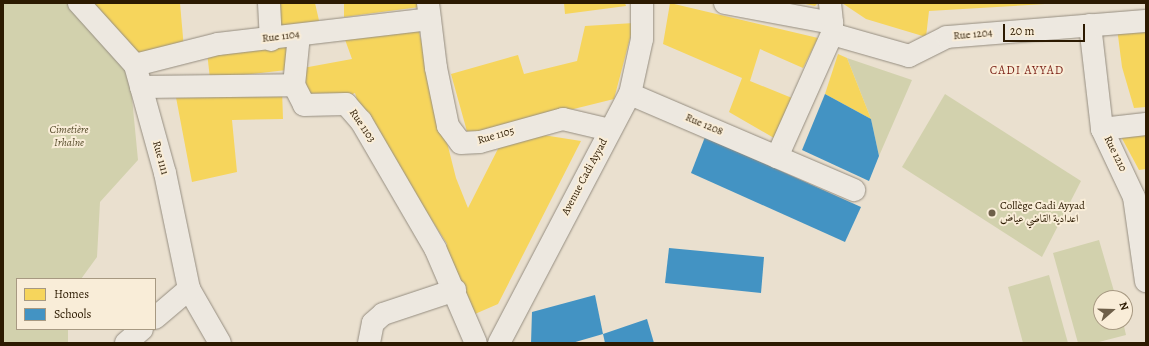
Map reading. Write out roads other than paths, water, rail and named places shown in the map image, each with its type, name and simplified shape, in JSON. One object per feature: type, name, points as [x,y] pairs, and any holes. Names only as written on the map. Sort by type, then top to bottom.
[{"type":"street","name":"Rue 1111","points":[[79,3],[134,65],[142,87],[190,289],[220,343]]},
{"type":"street","points":[[269,3],[271,40]]},
{"type":"street","name":"Avenue Cadi Ayyad","points":[[499,343],[630,94],[642,39],[642,3]]},
{"type":"street","name":"Rue 1204","points":[[725,3],[831,20],[909,56],[947,37],[1146,21]]},
{"type":"street","name":"Rue 1104","points":[[134,65],[218,44],[271,40],[429,11]]},
{"type":"street","name":"Rue 1105","points":[[429,11],[448,126],[461,143],[480,142],[563,119],[610,130]]},
{"type":"street","points":[[777,157],[831,20]]},
{"type":"street","name":"Rue 1210","points":[[1090,25],[1102,129],[1134,197],[1146,281]]},
{"type":"street","points":[[142,87],[294,86],[299,35]]},
{"type":"street","name":"Rue 1103","points":[[294,86],[304,105],[346,104],[352,110],[399,184],[455,290],[476,343]]},
{"type":"street","name":"Rue 1208","points":[[630,94],[854,190]]},
{"type":"street","points":[[1102,129],[1146,124]]},
{"type":"street","points":[[156,317],[190,289]]},
{"type":"street","points":[[369,343],[373,323],[383,314],[455,290]]},
{"type":"street","points":[[126,343],[141,330]]},
{"type":"place","name":"Collège Cadi Ayyad اعدادية القاضي عياض","points":[[992,213]]},
{"type":"district","name":"CADI AYYAD","points":[[1027,71]]},
{"type":"park label","name":"Cimetière Irhalne","points":[[69,137]]}]
